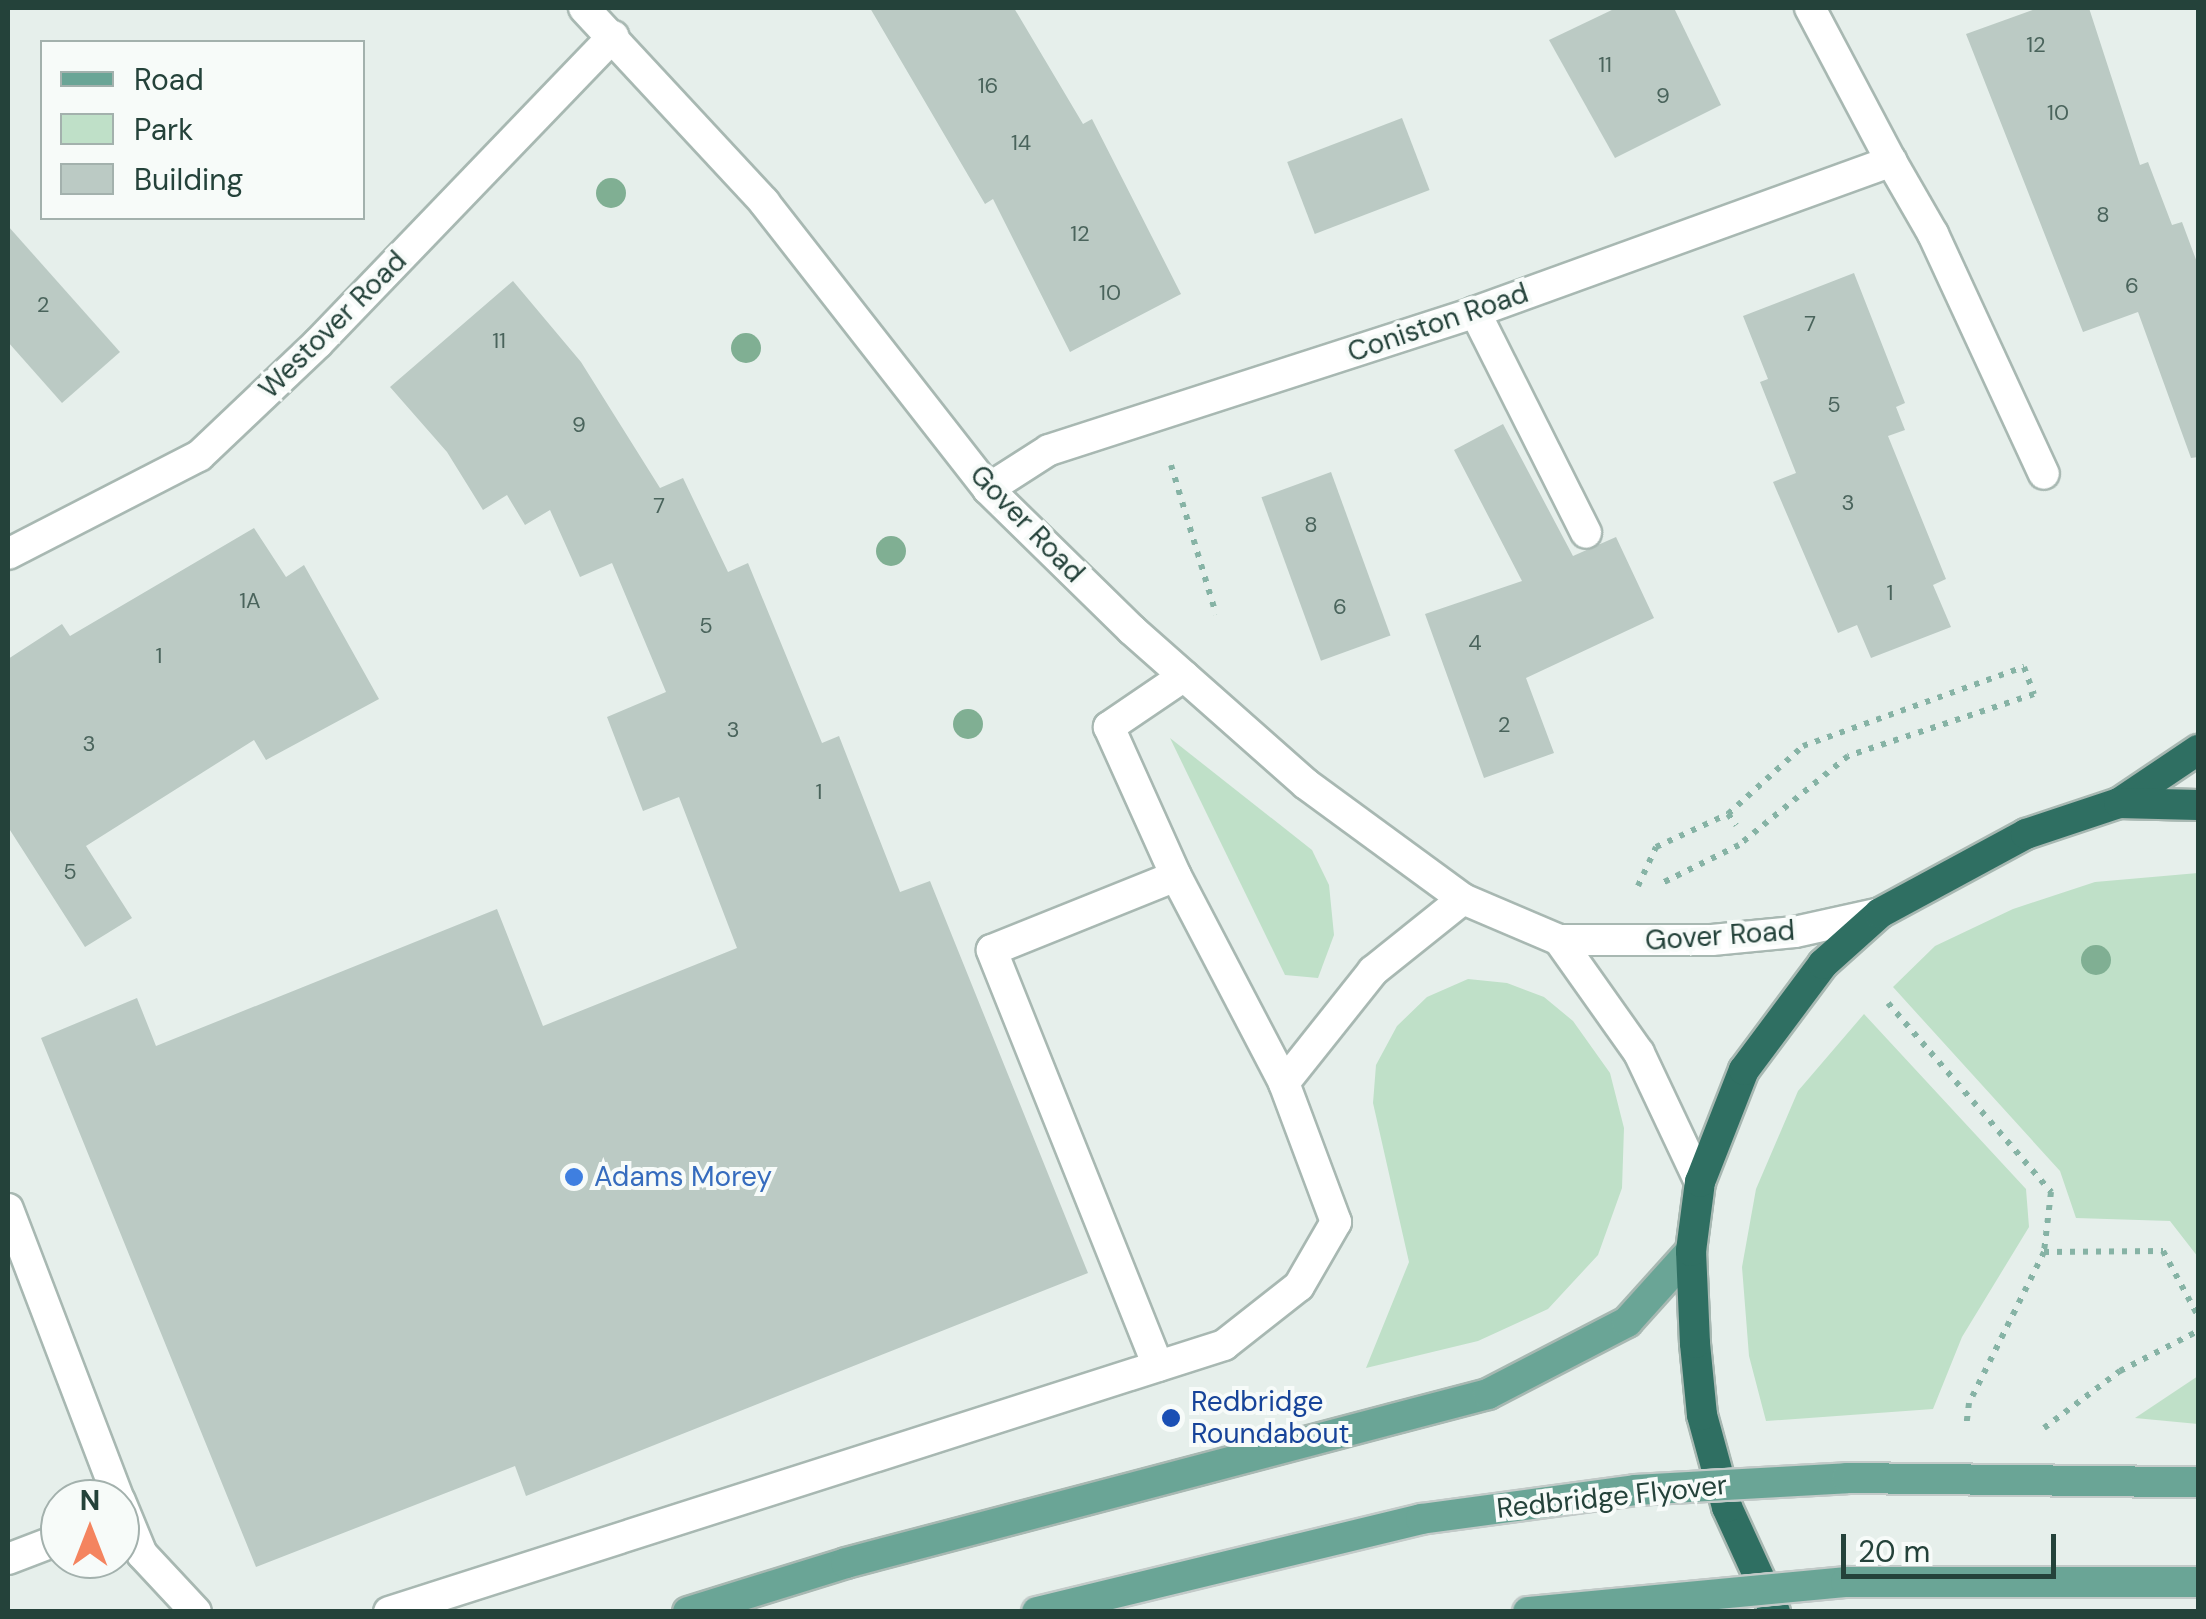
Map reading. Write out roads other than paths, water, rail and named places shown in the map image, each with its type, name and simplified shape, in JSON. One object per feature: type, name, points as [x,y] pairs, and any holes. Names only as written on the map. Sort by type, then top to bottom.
[{"type":"highway","points":[[1775,1612],[1727,1508],[1702,1415],[1691,1250],[1700,1182],[1744,1070],[1780,1014],[1880,913],[2026,834],[2119,804],[2198,750]]},
{"type":"highway","points":[[2119,804],[2198,805]]},
{"type":"main road","points":[[688,1612],[846,1563],[1488,1394],[1627,1322],[1691,1250]]},
{"type":"main road","name":"Redbridge Flyover","points":[[1037,1612],[1420,1519],[1635,1490],[1847,1478],[2198,1482]]},
{"type":"main road","points":[[1528,1612],[1846,1582],[2198,1582]]},
{"type":"street","name":"Gover Road","points":[[584,8],[764,202],[988,490],[1184,676],[1306,784],[1463,898],[1559,940],[1712,940],[1880,913]]},
{"type":"street","points":[[1810,8],[1933,234],[2044,474]]},
{"type":"street","name":"Westover Road","points":[[8,554],[199,456],[318,343],[613,36]]},
{"type":"street","name":"Coniston Road","points":[[988,490],[1049,450],[1475,312],[1891,161]]},
{"type":"street","points":[[1475,312],[1586,534]]},
{"type":"street","points":[[390,1612],[1224,1344],[1299,1286],[1336,1222],[1284,1083],[1176,876],[1109,727],[1184,676]]},
{"type":"street","points":[[1158,1366],[992,950],[1176,876]]},
{"type":"street","points":[[1284,1083],[1373,971],[1463,898]]},
{"type":"street","points":[[1559,940],[1639,1053],[1700,1182]]},
{"type":"street","points":[[8,1208],[110,1479]]},
{"type":"street","points":[[8,1559],[40,1547]]},
{"type":"street","points":[[140,1550],[196,1612]]},
{"type":"place","name":"Adams Morey","points":[[574,1177]]},
{"type":"place","name":"Redbridge Roundabout","points":[[1171,1418]]}]
